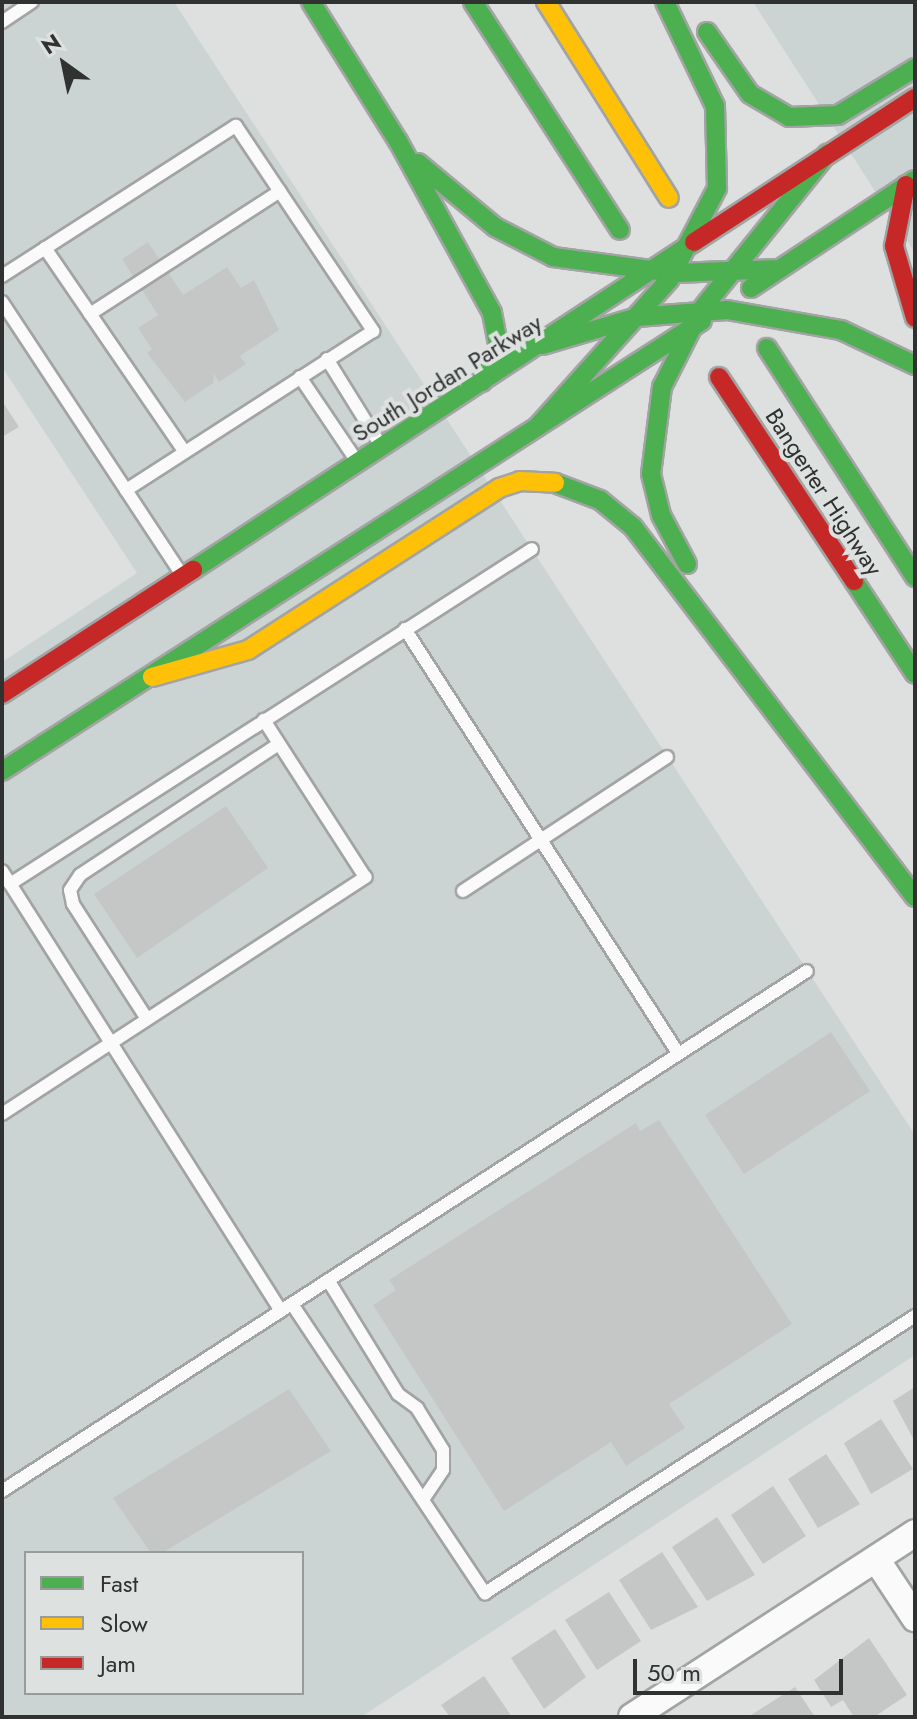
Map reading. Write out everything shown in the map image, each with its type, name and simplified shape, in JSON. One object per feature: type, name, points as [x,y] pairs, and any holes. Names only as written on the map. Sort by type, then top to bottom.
[{"type":"main road","points":[[311,2],[398,141],[496,324],[499,349],[482,382]]},
{"type":"main road","points":[[473,2],[620,230]]},
{"type":"main road","points":[[546,2],[669,198]]},
{"type":"main road","points":[[537,427],[675,273],[692,247],[717,188],[720,136],[707,82],[665,2]]},
{"type":"main road","points":[[682,2],[742,85],[789,117],[848,111],[915,68]]},
{"type":"main road","name":"South Jordan Parkway","points":[[2,694],[543,345],[915,98]]},
{"type":"main road","points":[[398,141],[464,204],[529,246],[583,264],[675,273],[726,274],[779,269]]},
{"type":"main road","points":[[710,310],[726,274],[827,154]]},
{"type":"main road","points":[[2,771],[687,332],[710,310],[779,269],[911,182]]},
{"type":"main road","points":[[911,182],[894,246],[915,318]]},
{"type":"main road","points":[[543,345],[637,317],[710,310],[807,320],[915,365]]},
{"type":"main road","points":[[687,332],[654,415],[654,491],[676,547],[765,695]]},
{"type":"main road","name":"Bangerter Highway","points":[[767,348],[915,577]]},
{"type":"main road","name":"Bangerter Highway","points":[[719,377],[915,674]]},
{"type":"main road","points":[[152,677],[248,650],[488,494],[533,480],[580,490],[625,519],[765,695],[915,897]]},
{"type":"street","points":[[632,1717],[915,1533]]},
{"type":"street","points":[[876,1559],[915,1618]]},
{"type":"lane","points":[[2,22],[32,2]]},
{"type":"lane","points":[[2,276],[236,126],[373,331],[126,490]]},
{"type":"lane","points":[[90,314],[280,191]]},
{"type":"lane","points":[[45,248],[184,451]]},
{"type":"lane","points":[[2,302],[184,576]]},
{"type":"lane","points":[[327,359],[382,447]]},
{"type":"lane","points":[[300,377],[358,463]]},
{"type":"lane","points":[[10,884],[532,549]]},
{"type":"lane","points":[[405,629],[678,1053]]},
{"type":"lane","points":[[2,1114],[365,877],[264,720]]},
{"type":"lane","points":[[147,1019],[70,890],[80,875],[279,744]]},
{"type":"lane","points":[[463,891],[667,757]]},
{"type":"lane","points":[[2,871],[111,1043],[287,1307],[485,1593],[915,1316]]},
{"type":"lane","points":[[3,1487],[807,971]]},
{"type":"lane","points":[[328,1280],[398,1394],[417,1408],[443,1450],[443,1470],[423,1500]]},
{"type":"shaded area","points":[[2,2],[174,2],[915,1135],[915,1355],[361,1717],[2,1717],[2,662],[137,573],[2,367]]},
{"type":"shaded area","points":[[753,2],[915,2],[915,253]]},
{"type":"building","points":[[148,242],[183,295],[227,267],[241,288],[254,280],[279,330],[240,356],[246,364],[219,382],[214,374],[213,383],[185,402],[147,353],[152,349],[138,328],[158,315],[122,259]]},
{"type":"building","points":[[2,401],[19,427],[2,437]]},
{"type":"building","points":[[226,806],[268,868],[137,958],[94,894]]},
{"type":"building","points":[[831,1032],[870,1091],[744,1174],[705,1115]]},
{"type":"building","points":[[659,1120],[792,1324],[669,1404],[685,1428],[626,1466],[611,1442],[504,1511],[373,1305],[396,1290],[389,1280],[636,1123],[640,1131]]},
{"type":"building","points":[[915,1387],[915,1442],[893,1401]]},
{"type":"building","points":[[289,1389],[331,1451],[165,1551],[150,1551],[113,1498]]},
{"type":"building","points":[[881,1419],[913,1469],[871,1494],[844,1443]]},
{"type":"building","points":[[826,1454],[860,1504],[818,1528],[788,1479]]},
{"type":"building","points":[[773,1486],[806,1536],[763,1564],[731,1515]]},
{"type":"building","points":[[717,1517],[755,1575],[707,1601],[672,1547]]},
{"type":"building","points":[[662,1552],[698,1607],[651,1630],[619,1580]]},
{"type":"building","points":[[609,1592],[641,1641],[597,1670],[565,1620]]},
{"type":"building","points":[[555,1629],[586,1677],[544,1709],[511,1658]]},
{"type":"building","points":[[869,1638],[907,1695],[874,1717],[854,1717],[843,1700],[831,1707],[814,1680]]},
{"type":"building","points":[[484,1676],[512,1717],[450,1717],[441,1705]]},
{"type":"building","points":[[795,1687],[815,1717],[748,1717]]},
{"type":"traffic: fast","points":[[311,2],[398,141],[492,313],[499,349],[482,382]]},
{"type":"traffic: fast","points":[[473,2],[620,230]]},
{"type":"traffic: fast","points":[[537,427],[669,280],[717,188],[715,106],[665,2]]},
{"type":"traffic: fast","points":[[707,32],[750,94],[789,117],[838,115],[915,68]]},
{"type":"traffic: fast","points":[[687,564],[661,515],[651,474],[662,387],[701,310],[827,154]]},
{"type":"traffic: fast","points":[[418,163],[495,227],[553,257],[675,273],[779,269]]},
{"type":"traffic: fast","points":[[751,288],[915,180]]},
{"type":"traffic: fast","points":[[193,570],[694,242]]},
{"type":"traffic: fast","points":[[543,345],[637,317],[727,310],[841,330],[915,365]]},
{"type":"traffic: fast","points":[[2,771],[702,321]]},
{"type":"traffic: fast","points":[[767,348],[915,577]]},
{"type":"traffic: fast","points":[[555,483],[600,500],[633,527],[915,897]]},
{"type":"traffic: fast","points":[[854,581],[915,674]]},
{"type":"traffic: slow","points":[[546,2],[669,198]]},
{"type":"traffic: slow","points":[[152,677],[248,650],[499,488],[520,481],[555,483]]},
{"type":"traffic: jam","points":[[694,242],[915,98]]},
{"type":"traffic: jam","points":[[906,185],[894,246],[915,318]]},
{"type":"traffic: jam","points":[[719,377],[854,581]]},
{"type":"traffic: jam","points":[[2,694],[193,570]]}]
